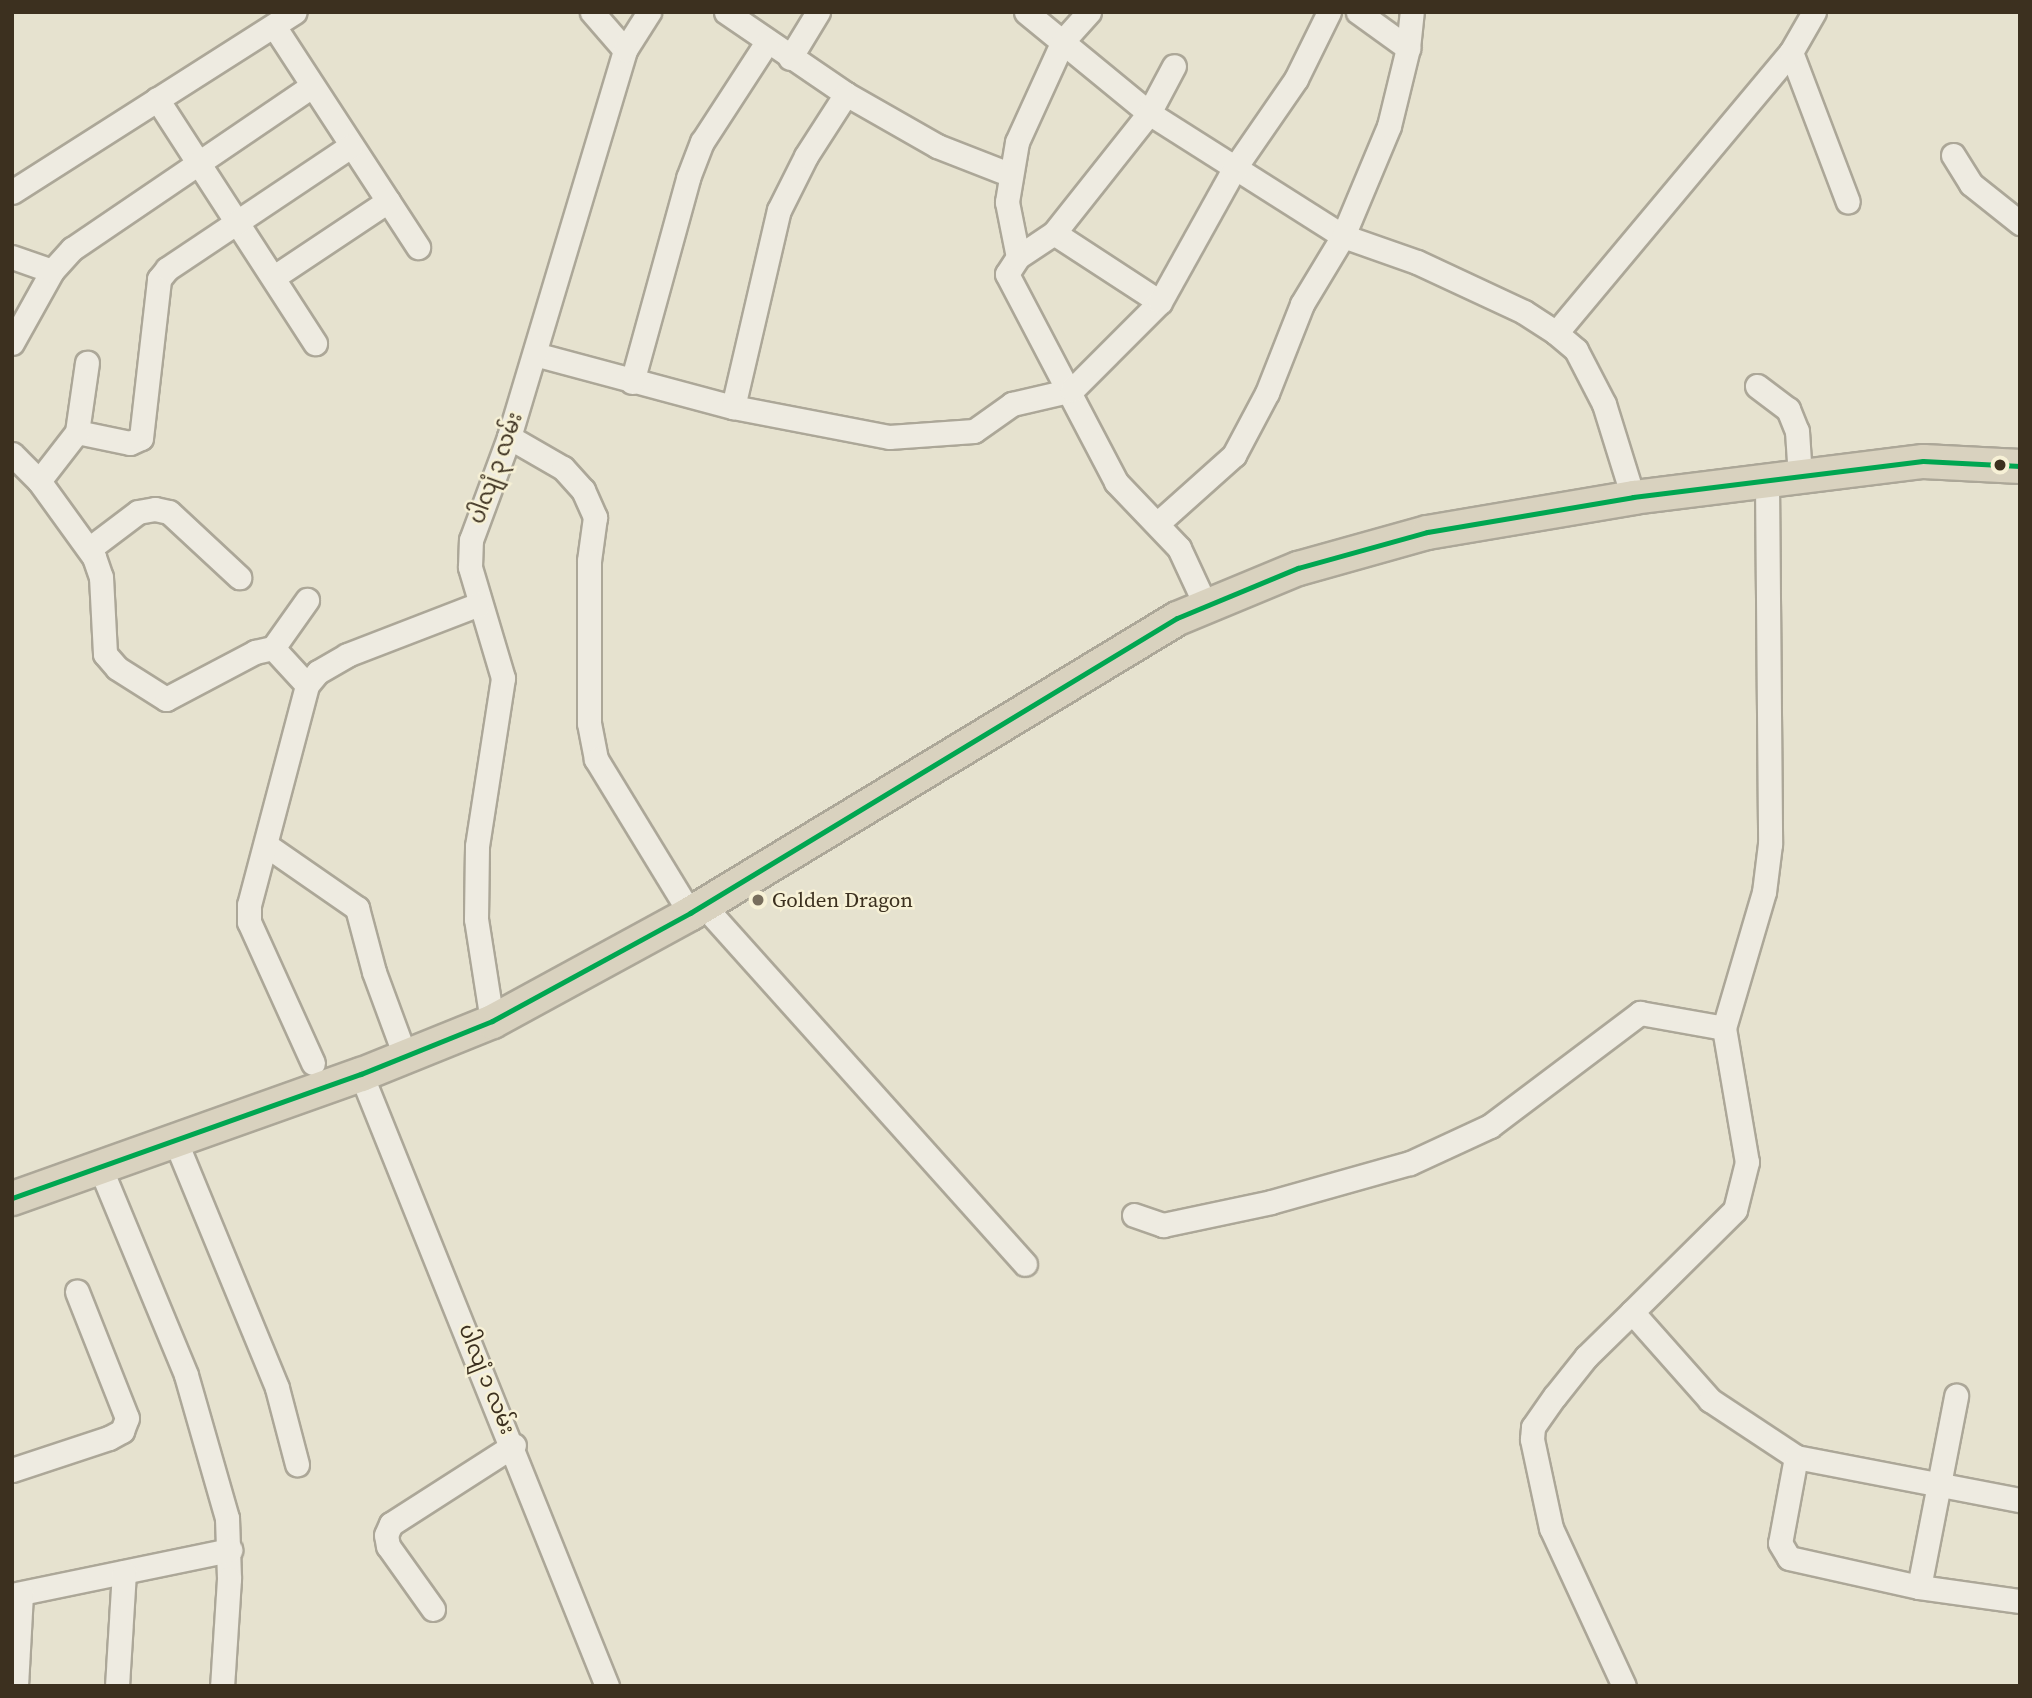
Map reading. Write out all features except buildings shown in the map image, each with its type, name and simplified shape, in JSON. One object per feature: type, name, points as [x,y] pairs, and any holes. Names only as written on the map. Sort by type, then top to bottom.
[{"type":"highway","points":[[12,1198],[361,1074],[492,1021],[696,909],[1205,604],[1321,560],[1427,532],[1633,497],[1767,483],[1923,461],[2020,466]]},
{"type":"street","points":[[12,192],[295,12]]},
{"type":"street","points":[[592,12],[625,50]]},
{"type":"street","name":"ပါလျံ ၃ လမ်း","points":[[492,1021],[476,919],[477,846],[503,678],[470,567],[471,540],[509,437],[535,354],[564,244],[625,50],[649,12]]},
{"type":"street","points":[[790,58],[818,12]]},
{"type":"street","points":[[1026,12],[1149,113],[1343,236],[1418,262],[1524,312],[1556,333],[1576,350],[1604,404],[1633,497]]},
{"type":"street","points":[[1018,257],[1007,202],[1009,174],[1017,142],[1063,41],[1089,12]]},
{"type":"street","points":[[535,354],[733,407],[889,437],[927,437],[974,431],[1012,404],[1072,390],[1160,302],[1234,169],[1296,79],[1329,12]]},
{"type":"street","points":[[1358,12],[1408,48]]},
{"type":"street","points":[[1158,523],[1234,455],[1268,393],[1302,304],[1343,236],[1388,126],[1408,48],[1412,12]]},
{"type":"street","points":[[1556,333],[1791,52],[1814,12]]},
{"type":"street","points":[[733,14],[767,42],[846,94],[937,146],[1009,174]]},
{"type":"street","points":[[274,26],[418,247]]},
{"type":"street","points":[[632,382],[702,142],[767,42]]},
{"type":"street","points":[[1791,52],[1848,202]]},
{"type":"street","points":[[1174,66],[1149,113],[1054,233],[1018,257],[1008,269],[1009,284],[1072,390],[1084,428],[1116,482],[1179,548],[1205,604]]},
{"type":"street","points":[[12,343],[52,271],[101,227],[312,86]]},
{"type":"street","points":[[733,407],[779,210],[806,156],[846,94]]},
{"type":"street","points":[[157,99],[315,344]]},
{"type":"street","points":[[76,432],[130,443],[141,438],[159,279],[167,269],[351,146]]},
{"type":"street","points":[[1954,155],[1971,184],[2020,223]]},
{"type":"street","points":[[274,277],[388,201]]},
{"type":"street","points":[[1054,233],[1160,302]]},
{"type":"street","points":[[12,257],[52,271]]},
{"type":"street","points":[[39,481],[76,432],[87,363]]},
{"type":"street","points":[[1758,386],[1788,409],[1797,431],[1800,478]]},
{"type":"street","points":[[509,437],[563,468],[583,490],[595,517],[589,561],[589,723],[597,759],[696,909],[1025,1264]]},
{"type":"street","points":[[12,454],[39,481],[89,550],[101,577],[106,654],[117,668],[166,699],[255,652],[273,648],[307,600]]},
{"type":"street","points":[[1624,1686],[1551,1528],[1532,1440],[1533,1427],[1571,1376],[1735,1210],[1747,1162],[1724,1028],[1764,892],[1770,844],[1767,483]]},
{"type":"street","points":[[89,550],[138,512],[155,509],[169,512],[239,577]]},
{"type":"street","points":[[313,1063],[249,922],[307,685],[318,672],[347,655],[479,604]]},
{"type":"street","points":[[273,648],[307,685]]},
{"type":"street","points":[[266,845],[357,908],[374,972],[405,1056]]},
{"type":"street","points":[[1134,1215],[1163,1226],[1271,1202],[1410,1163],[1490,1126],[1640,1013],[1724,1028]]},
{"type":"street","name":"ပါလျံ ၁ လမ်း","points":[[361,1074],[514,1445],[607,1686]]},
{"type":"street","points":[[175,1140],[277,1388],[297,1464]]},
{"type":"street","points":[[100,1167],[187,1375],[220,1491],[230,1550],[222,1686]]},
{"type":"street","points":[[12,1470],[109,1438],[122,1431],[127,1418],[77,1292]]},
{"type":"street","points":[[1632,1312],[1710,1400],[1796,1457],[2020,1500]]},
{"type":"street","points":[[1919,1587],[1956,1396]]},
{"type":"street","points":[[433,1609],[388,1546],[391,1524],[514,1445]]},
{"type":"street","points":[[1796,1457],[1780,1543],[1783,1554],[1794,1560],[1919,1587],[2019,1599]]},
{"type":"street","points":[[16,1686],[16,1594],[230,1550]]},
{"type":"street","points":[[117,1686],[124,1572]]},
{"type":"transit line","points":[[12,1198],[361,1074],[492,1021],[690,913],[1177,618],[1298,568],[1427,532],[1633,497],[1923,461],[2020,466]]},
{"type":"place","name":"Golden Dragon","points":[[758,900]]}]
